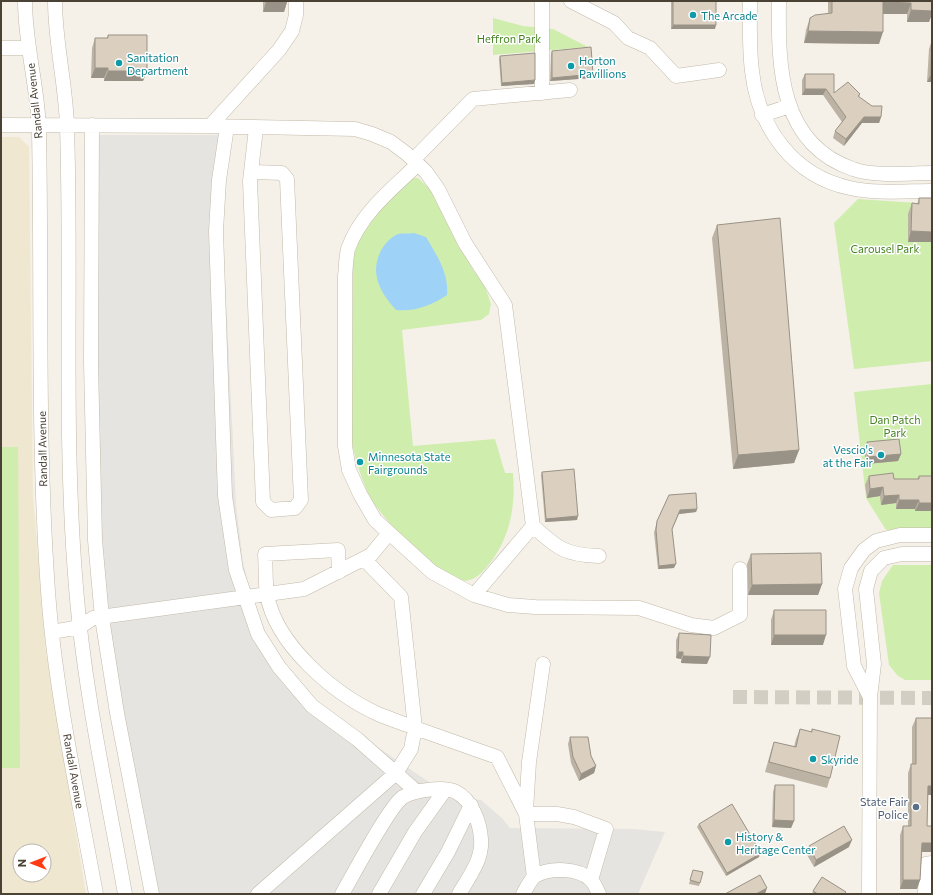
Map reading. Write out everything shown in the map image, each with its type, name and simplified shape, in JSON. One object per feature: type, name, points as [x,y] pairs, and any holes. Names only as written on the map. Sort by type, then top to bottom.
[{"type":"street","name":"Randall Avenue","points":[[25,1],[28,48],[39,125],[41,452],[47,586],[52,632],[68,741],[96,894]]},
{"type":"street","points":[[55,1],[57,44],[67,125],[71,487],[76,587],[80,627],[96,731],[125,894]]},
{"type":"street","points":[[210,126],[278,50],[292,31],[296,15],[296,1]]},
{"type":"street","points":[[542,1],[542,93]]},
{"type":"street","points":[[570,1],[614,23],[628,38],[650,48],[676,76],[719,70]]},
{"type":"street","points":[[750,1],[752,72],[762,115],[774,137],[786,153],[800,165],[831,183],[866,190],[932,192]]},
{"type":"street","points":[[779,1],[780,66],[790,106],[808,140],[835,162],[854,170],[874,172],[932,173]]},
{"type":"street","points":[[1,48],[28,48]]},
{"type":"street","points":[[570,90],[473,99],[369,211],[357,228],[348,250],[345,276],[345,446],[350,470],[360,494],[375,520],[432,572],[474,595],[508,605],[536,607],[639,608],[691,625],[714,628],[740,615],[740,569]]},
{"type":"street","points":[[762,115],[790,106]]},
{"type":"street","points":[[1,125],[210,126],[355,129],[391,142],[415,162],[438,189],[465,243],[505,305],[533,526],[550,542],[564,551],[578,555],[599,556]]},
{"type":"street","points":[[92,125],[93,470],[96,540],[102,618],[117,713],[152,894]]},
{"type":"street","points":[[227,127],[219,180],[216,231],[224,460],[229,529],[236,570],[244,598],[258,634],[279,667],[312,706],[357,738],[416,791]]},
{"type":"street","points":[[251,172],[282,173],[287,179],[301,500],[295,508],[271,510],[263,502],[251,172],[256,128]]},
{"type":"street","points":[[474,595],[533,526]]},
{"type":"street","points":[[52,632],[80,627],[93,618],[102,618],[304,589],[371,555],[389,533]]},
{"type":"street","points":[[870,697],[854,666],[846,601],[847,577],[857,558],[871,545],[886,537],[900,535],[932,535]]},
{"type":"street","points":[[339,572],[338,550],[265,554],[267,595],[275,618],[289,643],[329,684],[377,713],[497,757],[526,814]]},
{"type":"street","points":[[869,894],[870,697],[874,664],[866,590],[871,571],[884,558],[891,555],[932,554]]},
{"type":"street","points":[[258,894],[396,773],[411,749],[415,728],[401,597],[364,559]]},
{"type":"street","points":[[534,877],[526,814],[529,762],[543,664]]},
{"type":"street","points":[[342,894],[391,811],[402,797],[416,791],[434,789],[456,792],[470,805],[477,820],[482,839],[478,862],[459,894]]},
{"type":"street","points":[[378,894],[415,832],[445,790]]},
{"type":"street","points":[[424,894],[448,852],[470,805]]},
{"type":"street","points":[[526,814],[557,814],[574,817],[606,829],[591,880]]},
{"type":"street","points":[[925,894],[926,864],[932,864]]},
{"type":"street","points":[[523,894],[534,877],[547,872],[566,870],[578,873],[591,880],[599,894]]},
{"type":"shaded area","points":[[87,135],[228,135],[222,217],[236,505],[243,562],[252,601],[267,640],[317,706],[454,799],[481,800],[502,818],[510,828],[634,829],[665,832],[638,894],[151,894],[95,601]]},
{"type":"shaded area","points":[[1,137],[19,137],[29,147],[33,496],[46,652],[86,894],[1,894]]},
{"type":"green space","name":"Heffron Park","points":[[493,18],[523,26],[553,29],[588,47],[493,55]]},
{"type":"green space","points":[[418,178],[431,190],[473,270],[484,284],[491,304],[489,314],[481,320],[402,330],[413,446],[495,439],[505,473],[513,473],[514,486],[512,512],[500,548],[480,575],[467,581],[449,576],[437,568],[409,544],[384,516],[366,489],[352,443],[353,259],[362,235],[374,216],[408,181]]},
{"type":"green space","name":"Carousel Park","points":[[858,199],[932,204],[932,361],[854,369],[834,223]]},
{"type":"green space","name":"Dan Patch Park","points":[[932,384],[932,529],[886,530],[866,498],[854,392]]},
{"type":"green space","points":[[1,447],[18,447],[20,768],[1,768]]},
{"type":"green space","points":[[893,565],[932,565],[932,680],[905,680],[898,676],[889,665],[879,593],[882,581]]},
{"type":"water","points":[[414,233],[426,237],[438,258],[446,279],[447,295],[435,302],[417,309],[396,310],[385,296],[378,283],[376,265],[383,247],[392,237],[398,234]]},
{"type":"building","points":[[287,1],[287,2],[266,2]]},
{"type":"building","name":"The Arcade","points":[[673,1],[716,1],[716,25],[673,25]]},
{"type":"building","points":[[832,1],[932,1],[932,11],[911,10],[911,3],[883,2],[883,32],[808,31],[810,18],[815,15],[832,13]]},
{"type":"building","name":"Sanitation Department","points":[[108,35],[147,35],[147,71],[108,71],[108,68],[95,68],[95,38],[108,38]]},
{"type":"building","points":[[932,40],[932,74],[931,74]]},
{"type":"building","name":"Horton Pavillions","points":[[591,47],[593,74],[552,78],[552,51]]},
{"type":"building","points":[[535,53],[535,80],[502,83],[500,56]]},
{"type":"building","points":[[805,74],[834,74],[834,93],[848,82],[860,94],[858,96],[872,106],[882,106],[881,117],[864,117],[846,139],[835,131],[846,117],[826,89],[805,89]]},
{"type":"building","points":[[919,198],[932,198],[932,232],[911,231],[912,203],[919,204]]},
{"type":"building","points":[[780,218],[799,450],[738,455],[717,225]]},
{"type":"building","points":[[899,439],[901,454],[868,457],[867,442]]},
{"type":"building","points":[[574,469],[578,516],[546,519],[542,472]]},
{"type":"building","points":[[893,473],[894,479],[919,479],[919,476],[932,476],[932,503],[919,503],[919,500],[899,500],[899,495],[884,496],[883,487],[870,489],[869,476]]},
{"type":"building","points":[[696,493],[697,509],[680,510],[672,529],[676,564],[659,566],[656,530],[657,521],[669,495]]},
{"type":"building","points":[[821,553],[822,584],[752,585],[751,554]]},
{"type":"building","points":[[774,610],[826,610],[826,635],[774,635]]},
{"type":"building","points":[[679,633],[711,635],[710,657],[683,656],[683,652],[678,652]]},
{"type":"building","points":[[916,718],[932,718],[932,786],[928,786],[927,826],[932,826],[932,843],[922,843],[920,880],[903,880],[903,826],[911,826],[911,764],[916,764]]},
{"type":"building","points":[[800,729],[812,732],[812,729],[840,736],[830,778],[769,762],[774,742],[796,747]]},
{"type":"building","points":[[570,737],[588,737],[591,756],[596,766],[581,774],[573,757]]},
{"type":"building","points":[[775,785],[794,785],[794,821],[774,820]]},
{"type":"building","name":"History & Heritage Center","points":[[732,804],[761,853],[727,873],[699,824]]},
{"type":"building","points":[[844,826],[852,840],[816,860],[809,846]]},
{"type":"building","points":[[693,870],[703,872],[700,883],[690,880]]},
{"type":"building","points":[[760,875],[767,888],[756,894],[725,894]]},
{"type":"building","points":[[822,877],[846,892],[844,894],[818,894],[813,891]]},
{"type":"tunnel","points":[[733,697],[932,698]]},
{"type":"place","name":"The Arcade","points":[[693,15]]},
{"type":"place","name":"Sanitation Department","points":[[119,63]]},
{"type":"place","name":"Horton Pavillions","points":[[571,66]]},
{"type":"place","name":"Vescio's at the Fair","points":[[881,455]]},
{"type":"place","name":"Minnesota State Fairgrounds","points":[[360,462]]},
{"type":"place","name":"Skyride","points":[[813,759]]},
{"type":"place","name":"State Fair Police","points":[[916,807]]},
{"type":"place","name":"History & Heritage Center","points":[[728,842]]}]
